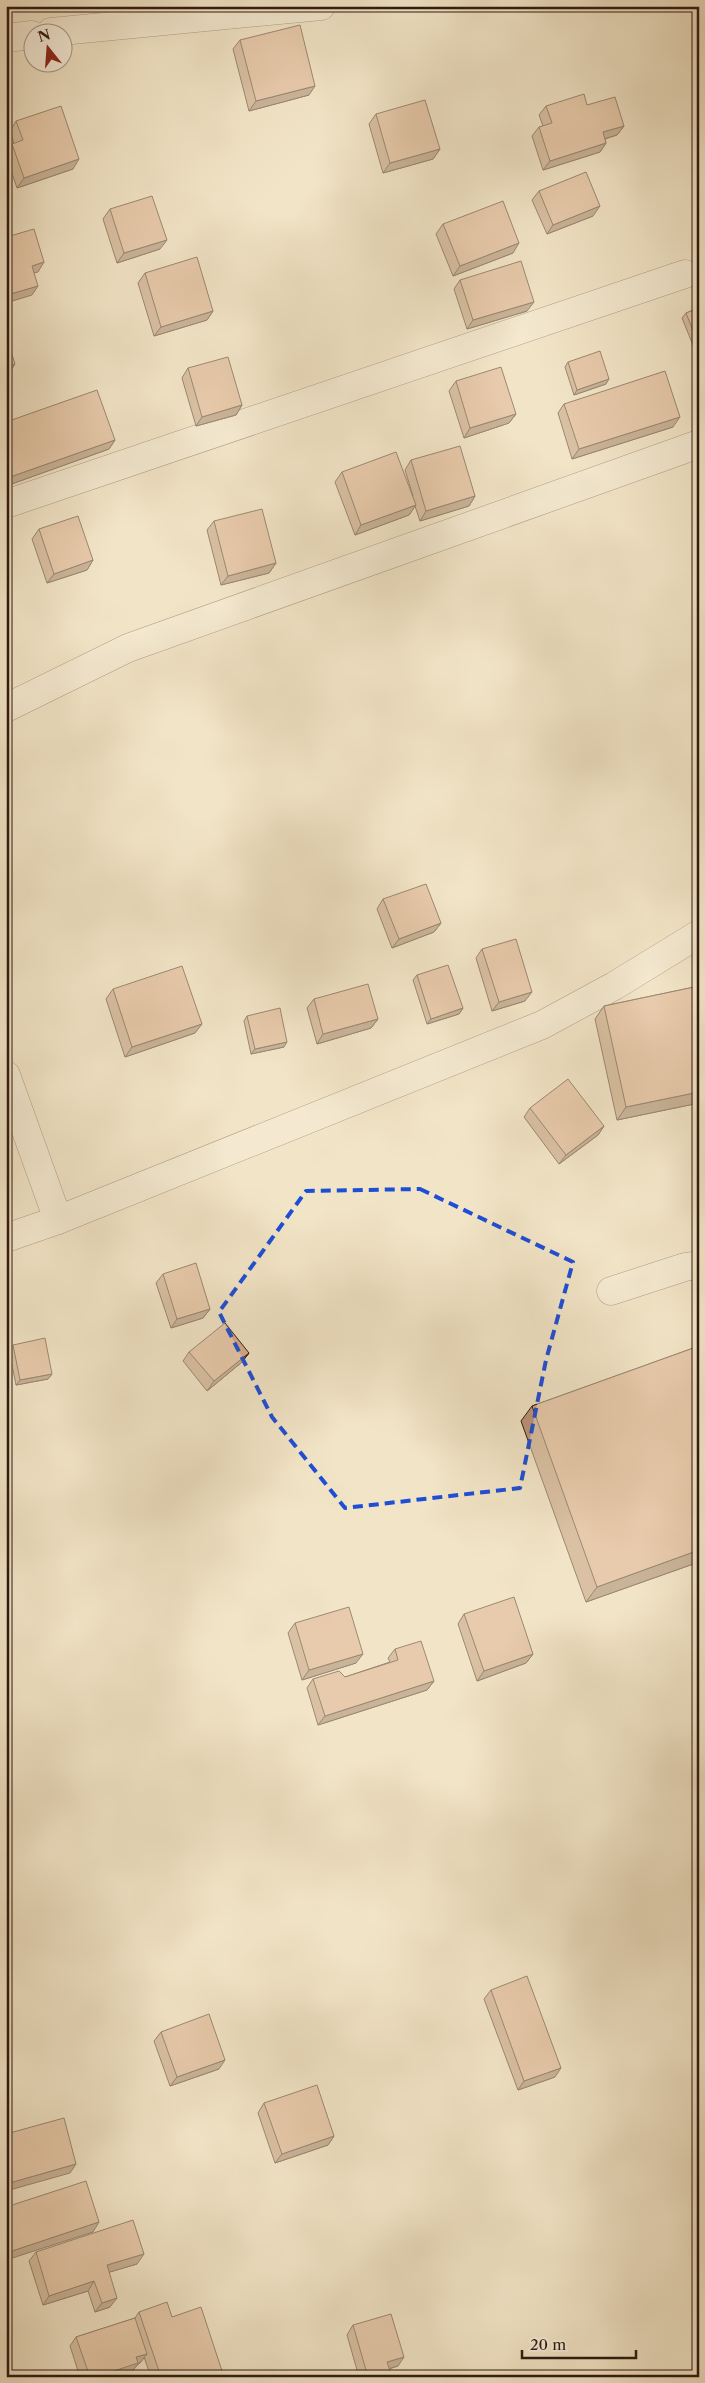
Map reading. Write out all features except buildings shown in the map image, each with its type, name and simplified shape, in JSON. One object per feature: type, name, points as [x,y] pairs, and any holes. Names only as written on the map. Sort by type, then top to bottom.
[{"type":"street","points":[[72,30],[320,6]]},
{"type":"street","points":[[6,38],[22,36]]},
{"type":"street","points":[[6,504],[685,274]]},
{"type":"street","points":[[6,708],[128,648],[699,444]]},
{"type":"street","points":[[6,1238],[58,1220],[542,1025],[614,986],[699,934]]},
{"type":"street","points":[[6,1075],[58,1220]]},
{"type":"street","points":[[611,1291],[685,1267],[699,1265]]},
{"type":"highlighted area","points":[[420,1189],[573,1262],[546,1360],[520,1488],[345,1508],[272,1417],[219,1312],[306,1191]]}]
